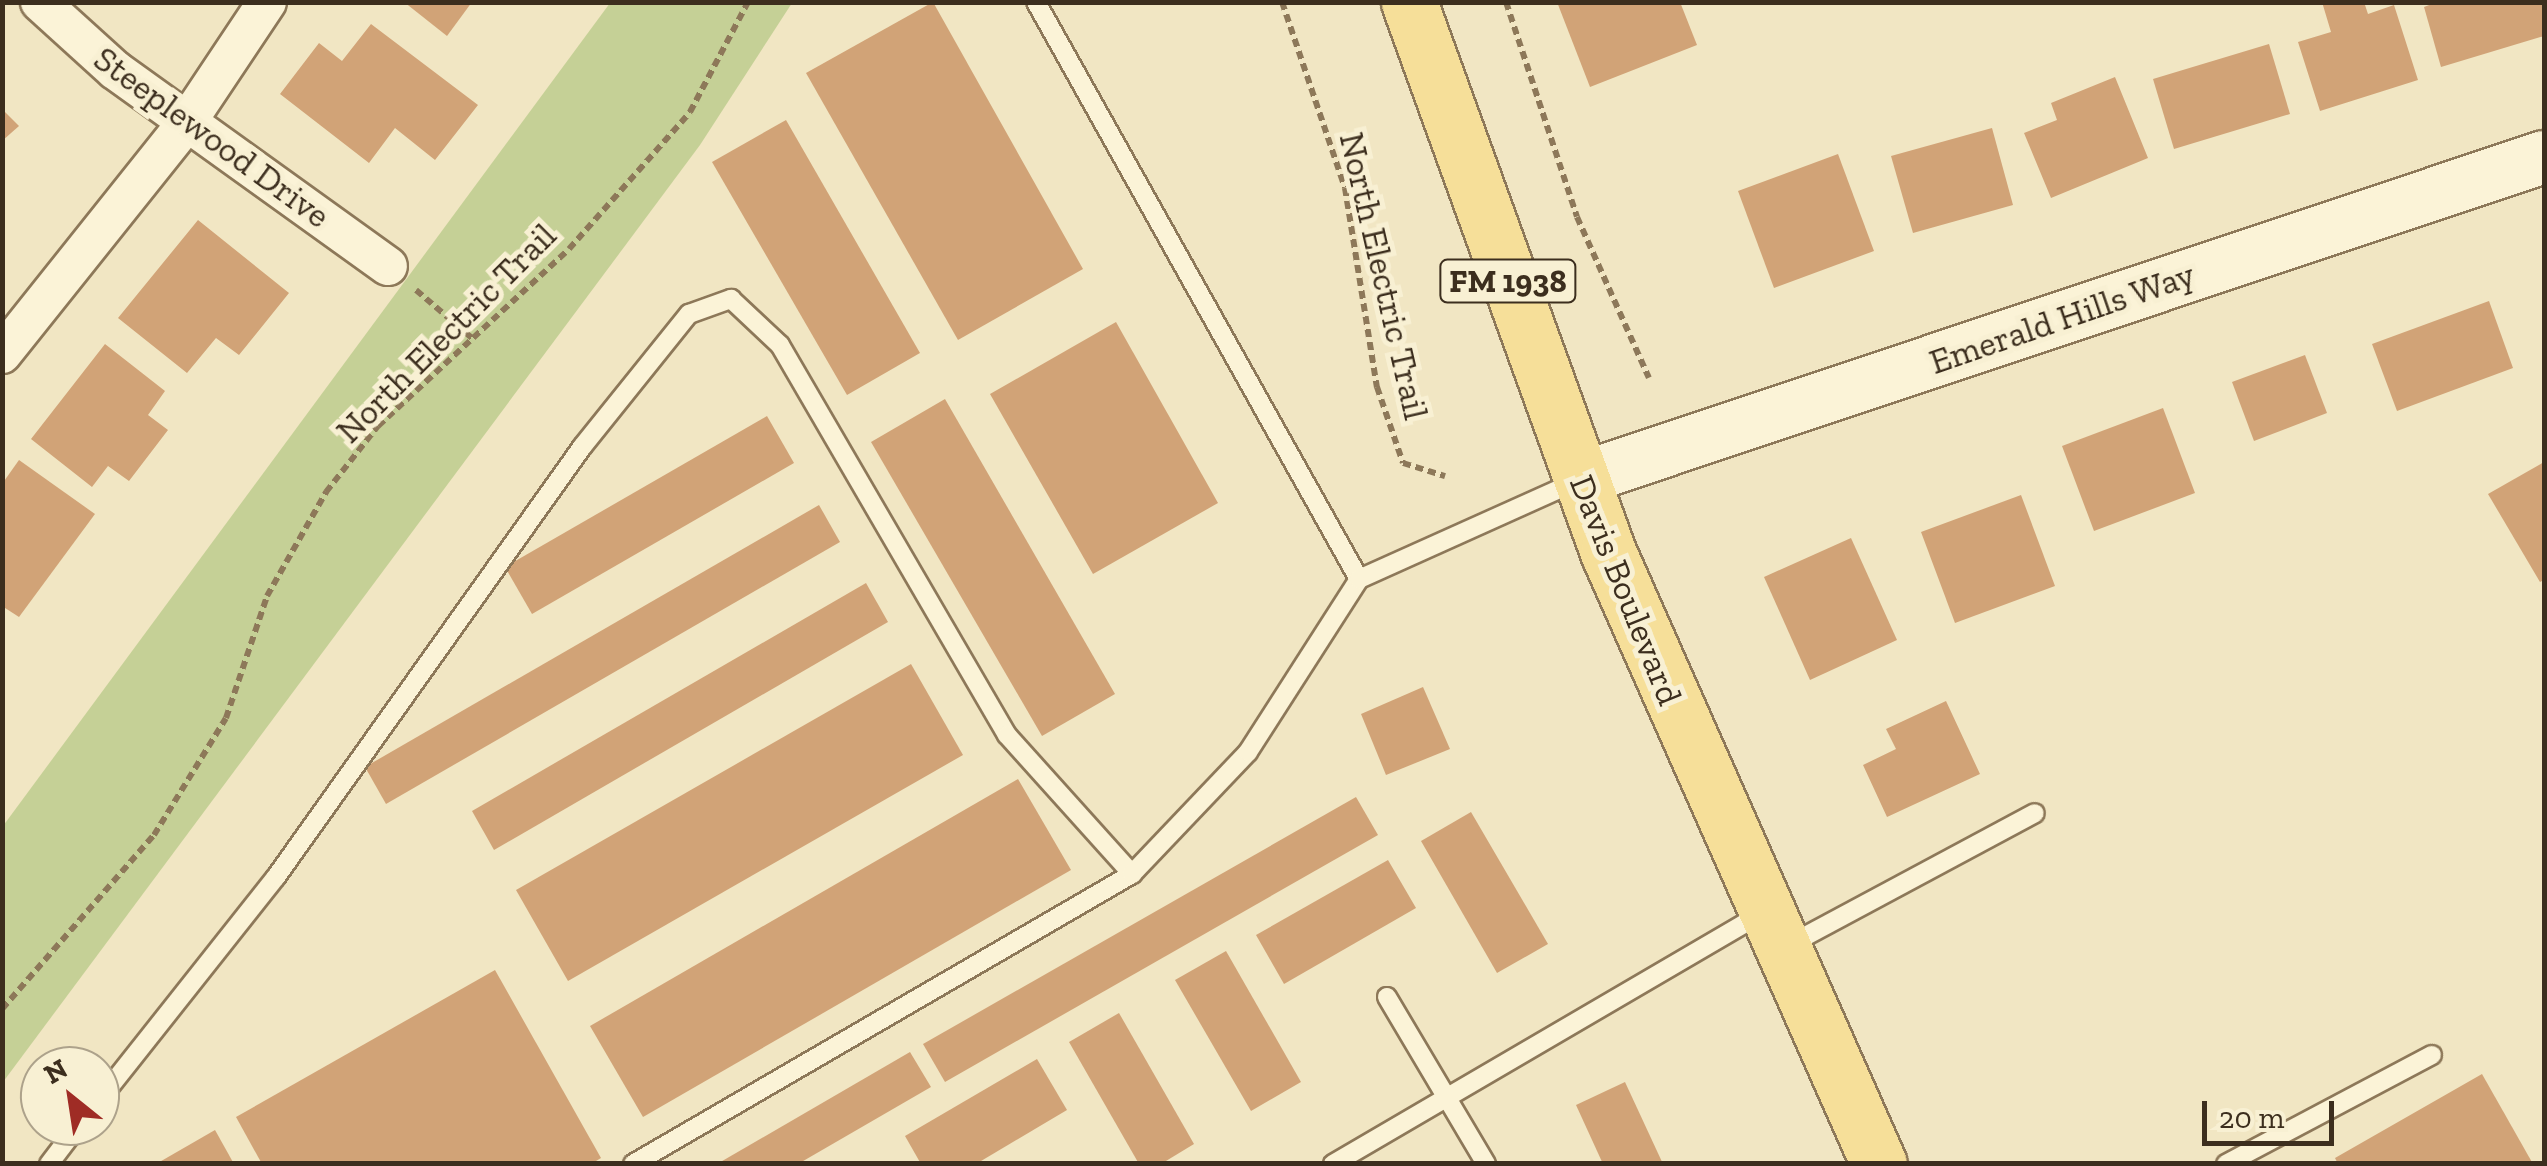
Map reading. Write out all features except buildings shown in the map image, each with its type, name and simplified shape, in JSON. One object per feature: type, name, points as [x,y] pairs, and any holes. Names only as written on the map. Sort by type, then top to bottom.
[{"type":"main road","name":"Davis Boulevard","points":[[1409,2],[1580,480],[1773,930],[1879,1164]]},
{"type":"street","name":"Steeplewood Drive","points":[[40,2],[187,122],[388,266]]},
{"type":"street","points":[[2,354],[187,122],[266,2]]},
{"type":"street","name":"Emerald Hills Way","points":[[1580,480],[2541,166]]},
{"type":"lane","points":[[1036,2],[1360,579]]},
{"type":"lane","points":[[120,1074],[276,877],[582,448],[690,314],[731,299],[780,345],[1008,735],[1132,874]]},
{"type":"lane","points":[[633,1164],[1132,874],[1248,752],[1360,579],[1580,480]]},
{"type":"lane","points":[[1333,1164],[1446,1097],[1773,930],[2035,813]]},
{"type":"lane","points":[[1387,997],[1486,1164]]},
{"type":"lane","points":[[2226,1164],[2247,1158],[2432,1056]]},
{"type":"path","name":"North Electric Trail","points":[[2,1010],[154,835],[226,718],[268,596],[326,492],[378,426],[568,249],[690,112],[748,2]]},
{"type":"path","name":"North Electric Trail","points":[[1282,2],[1345,188],[1377,387],[1403,463],[1445,476]]},
{"type":"path","points":[[1506,2],[1577,217],[1648,378]]},
{"type":"path","points":[[388,266],[472,338]]},
{"type":"green space","points":[[610,3],[792,3],[700,145],[30,1046],[20,1046],[20,1059],[3,1082],[3,826]]}]
